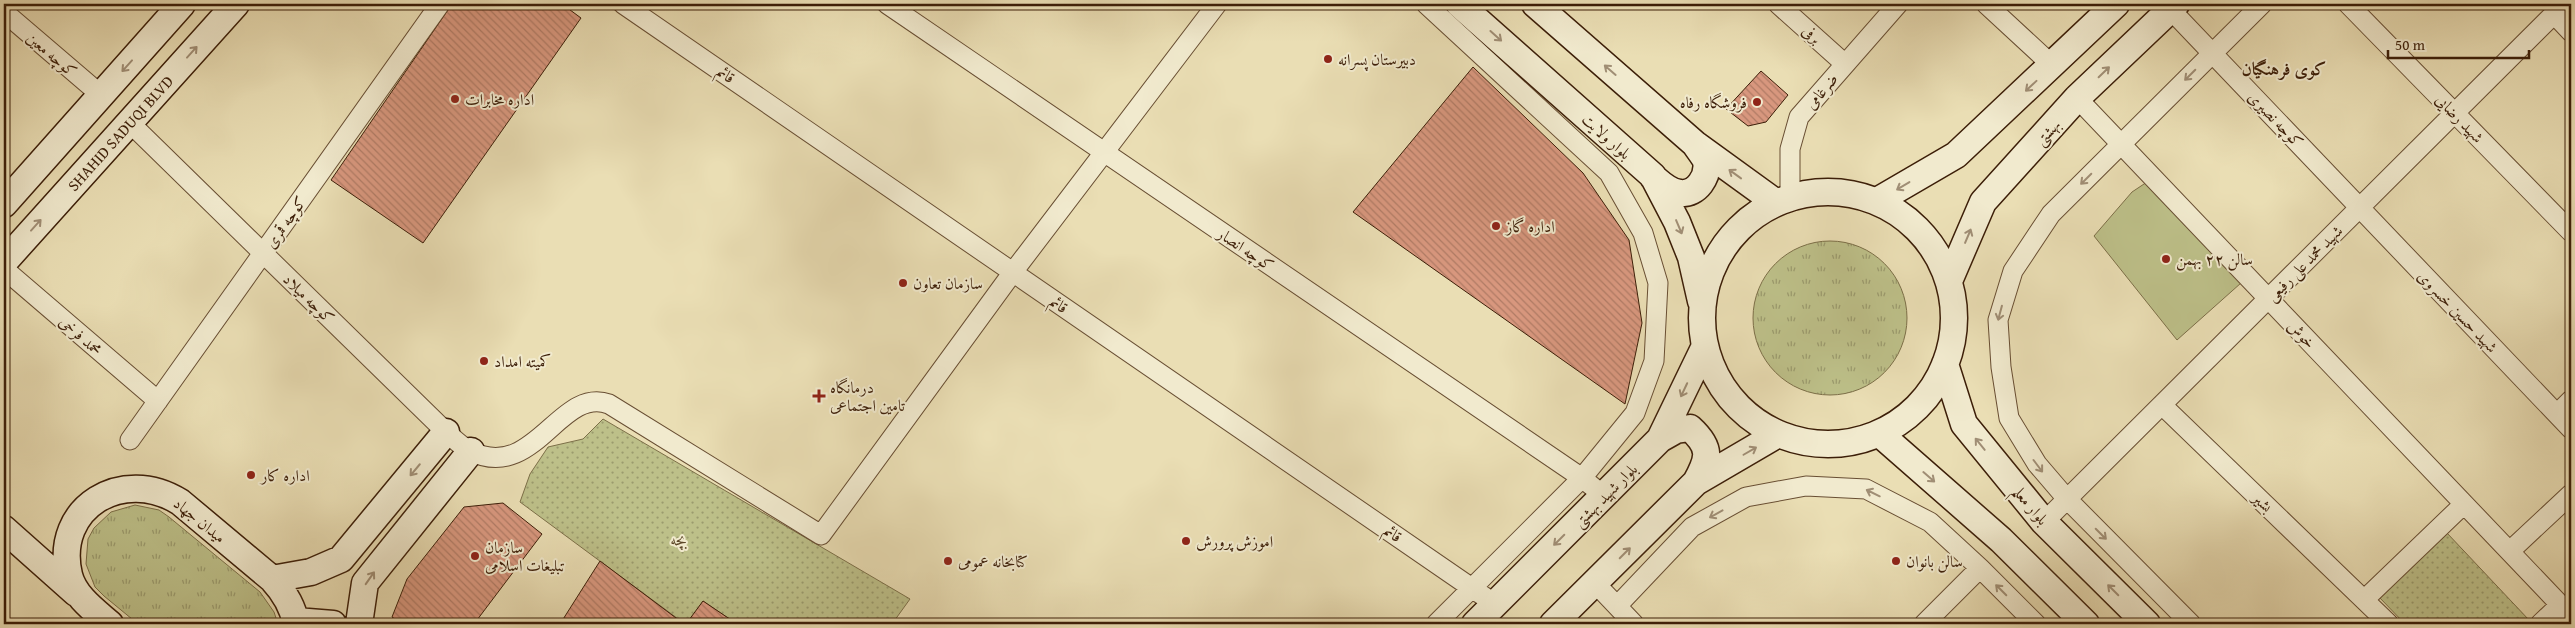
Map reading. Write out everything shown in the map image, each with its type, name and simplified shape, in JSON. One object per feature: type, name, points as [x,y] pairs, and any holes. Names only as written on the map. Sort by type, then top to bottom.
[{"type":"main road","points":[[4,204],[182,4]]},
{"type":"main road","name":"SHAHID SADUQI BLVD","points":[[4,262],[236,4]]},
{"type":"main road","name":"بلوار ولایت","points":[[1459,4],[1653,176],[1688,248],[1702,304]]},
{"type":"main road","points":[[1535,4],[1695,144],[1782,200]]},
{"type":"main road","points":[[1877,201],[1956,155],[2053,66],[2116,4]]},
{"type":"main road","name":"بهشتی","points":[[1949,281],[1983,202],[2077,98],[2173,6]]},
{"type":"main road","points":[[1653,176],[1667,188],[1681,194],[1696,189],[1706,176],[1706,161],[1695,144]]},
{"type":"main road","points":[[1816,191],[1848,192],[1877,201],[1901,215],[1922,233],[1938,255],[1949,281],[1954,309],[1953,337],[1945,364],[1935,386],[1919,406],[1901,422],[1880,434],[1846,443],[1812,443],[1778,434],[1749,416],[1729,396],[1714,372],[1705,346],[1702,304],[1714,262],[1739,227],[1782,200],[1816,191]]},
{"type":"main road","name":"بلوار شهید بهشتی","points":[[1475,624],[1660,440],[1705,346]]},
{"type":"main road","name":"بلوار معلم","points":[[1945,364],[1964,424],[2044,522],[2147,624]]},
{"type":"main road","points":[[1660,440],[1676,430],[1690,428],[1704,441],[1707,461],[1696,482]]},
{"type":"main road","points":[[272,579],[311,572],[341,558],[446,432]]},
{"type":"main road","points":[[1553,624],[1696,482],[1778,434]]},
{"type":"main road","points":[[1880,434],[2001,540],[2086,624]]},
{"type":"main road","points":[[358,624],[365,582],[470,451]]},
{"type":"main road","name":"میدان جهاد","points":[[110,624],[81,597],[69,575],[68,550],[71,534],[78,518],[89,506],[110,493],[134,487],[151,488],[167,494],[180,502],[272,579],[287,598],[296,623]]},
{"type":"main road","points":[[4,529],[81,597]]},
{"type":"main road","points":[[296,623],[333,624]]},
{"type":"street","name":"کوچه قمری","points":[[130,440],[440,4]]},
{"type":"street","name":"قائم","points":[[623,4],[1495,604]]},
{"type":"street","name":"کوچه انصار","points":[[888,4],[1582,478],[1604,496]]},
{"type":"street","points":[[470,451],[501,459],[519,453],[583,403],[598,400],[609,404],[821,536],[1013,272],[1217,4]]},
{"type":"street","points":[[1426,4],[1609,172],[1643,233],[1658,283],[1654,361],[1635,413],[1582,478],[1436,624]]},
{"type":"street","name":"برفی","points":[[1778,4],[1845,64]]},
{"type":"street","name":"ضرغامی","points":[[1782,200],[1790,150],[1800,117],[1898,4]]},
{"type":"street","points":[[1986,4],[2053,66]]},
{"type":"street","points":[[2191,624],[2067,500],[2037,464],[2009,418],[2001,367],[1998,320],[2013,271],[2051,214],[2262,4]]},
{"type":"street","name":"شهید رضایی","points":[[2348,4],[2571,232]]},
{"type":"street","name":"کوچه نصیری","points":[[2173,6],[2212,53],[2360,208]]},
{"type":"street","points":[[2559,9],[2571,32]]},
{"type":"street","name":"شهید محمد علی رفیعی","points":[[2044,522],[2559,9]]},
{"type":"street","name":"کوچه معین","points":[[4,12],[101,95]]},
{"type":"street","name":"خوش","points":[[2077,98],[2566,611]]},
{"type":"street","name":"کوچه میلاد","points":[[129,122],[446,432],[470,451]]},
{"type":"street","name":"شهید حسین خسروی","points":[[2360,208],[2571,429]]},
{"type":"street","name":"محمد فرخی","points":[[4,269],[158,401]]},
{"type":"street","points":[[2557,414],[2571,400]]},
{"type":"street","name":"بشیر","points":[[2162,405],[2389,624]]},
{"type":"street","points":[[1617,606],[1692,527],[1746,497],[1806,486],[1866,489],[1930,522],[1980,568],[2036,624]]},
{"type":"street","points":[[2510,551],[2571,494]]},
{"type":"street","points":[[2365,599],[2464,504]]},
{"type":"street","points":[[1924,624],[1980,568]]},
{"type":"street","points":[[1595,583],[1634,624]]},
{"type":"street","points":[[2540,624],[2566,611]]},
{"type":"green space","name":"سالن ۲۲ بهمن","points":[[2150,180],[2241,283],[2177,340],[2094,236],[2132,192]]},
{"type":"green space","points":[[1830,241],[1845,242],[1860,247],[1885,263],[1901,288],[1906,303],[1906,333],[1901,348],[1885,373],[1860,389],[1845,394],[1830,395],[1815,394],[1800,389],[1775,373],[1759,348],[1754,333],[1753,318],[1754,303],[1759,288],[1775,263],[1800,247],[1815,242]]},
{"type":"green space","name":"بچه","points":[[603,419],[910,599],[892,624],[737,624],[703,601],[688,624],[685,624],[520,502],[530,474],[548,447],[583,439]]},
{"type":"green space","points":[[135,505],[159,510],[260,592],[274,612],[278,624],[138,624],[104,596],[95,587],[86,564],[88,539],[94,528],[111,512]]},
{"type":"green space","points":[[2447,533],[2529,620],[2524,624],[2405,624],[2379,597]]},
{"type":"building","name":"اداره مخابرات","points":[[452,4],[562,4],[581,18],[423,243],[331,180]]},
{"type":"building","name":"اداره گاز","points":[[1473,67],[1583,173],[1629,240],[1642,323],[1625,404],[1353,212]]},
{"type":"building","name":"فروشگاه رفاه","points":[[1761,71],[1788,95],[1766,122],[1748,126],[1726,109]]},
{"type":"building","name":"سازمان تبلیغات اسلامی","points":[[503,503],[542,534],[474,624],[402,624],[392,617],[407,579],[464,507]]},
{"type":"building","name":"سازمان تبلیغات اسلامی","points":[[600,561],[684,624],[560,624]]},
{"type":"building","points":[[703,601],[737,624],[686,624]]},
{"type":"place","name":"دبیرستان پسرانه","points":[[1328,59]]},
{"type":"place","name":"اداره مخابرات","points":[[455,99]]},
{"type":"place","name":"فروشگاه رفاه","points":[[1757,102]]},
{"type":"place","name":"اداره گاز","points":[[1496,226]]},
{"type":"place","name":"سالن ۲۲ بهمن","points":[[2166,259]]},
{"type":"place","name":"سازمان تعاون","points":[[903,283]]},
{"type":"place","name":"کمیته امداد","points":[[484,361]]},
{"type":"place","name":"درمانگاه تامین اجتماعی","points":[[819,396]]},
{"type":"place","name":"اداره کار","points":[[251,475]]},
{"type":"place","name":"اموزش پرورش","points":[[1186,541]]},
{"type":"place","name":"سازمان تبلیغات اسلامی","points":[[475,556]]},
{"type":"place","name":"کتابخانه عمومی","points":[[948,561]]},
{"type":"place","name":"سالن بانوان","points":[[1896,561]]},
{"type":"district","name":"کوی فرهنگیان","points":[[2284,68]]}]
